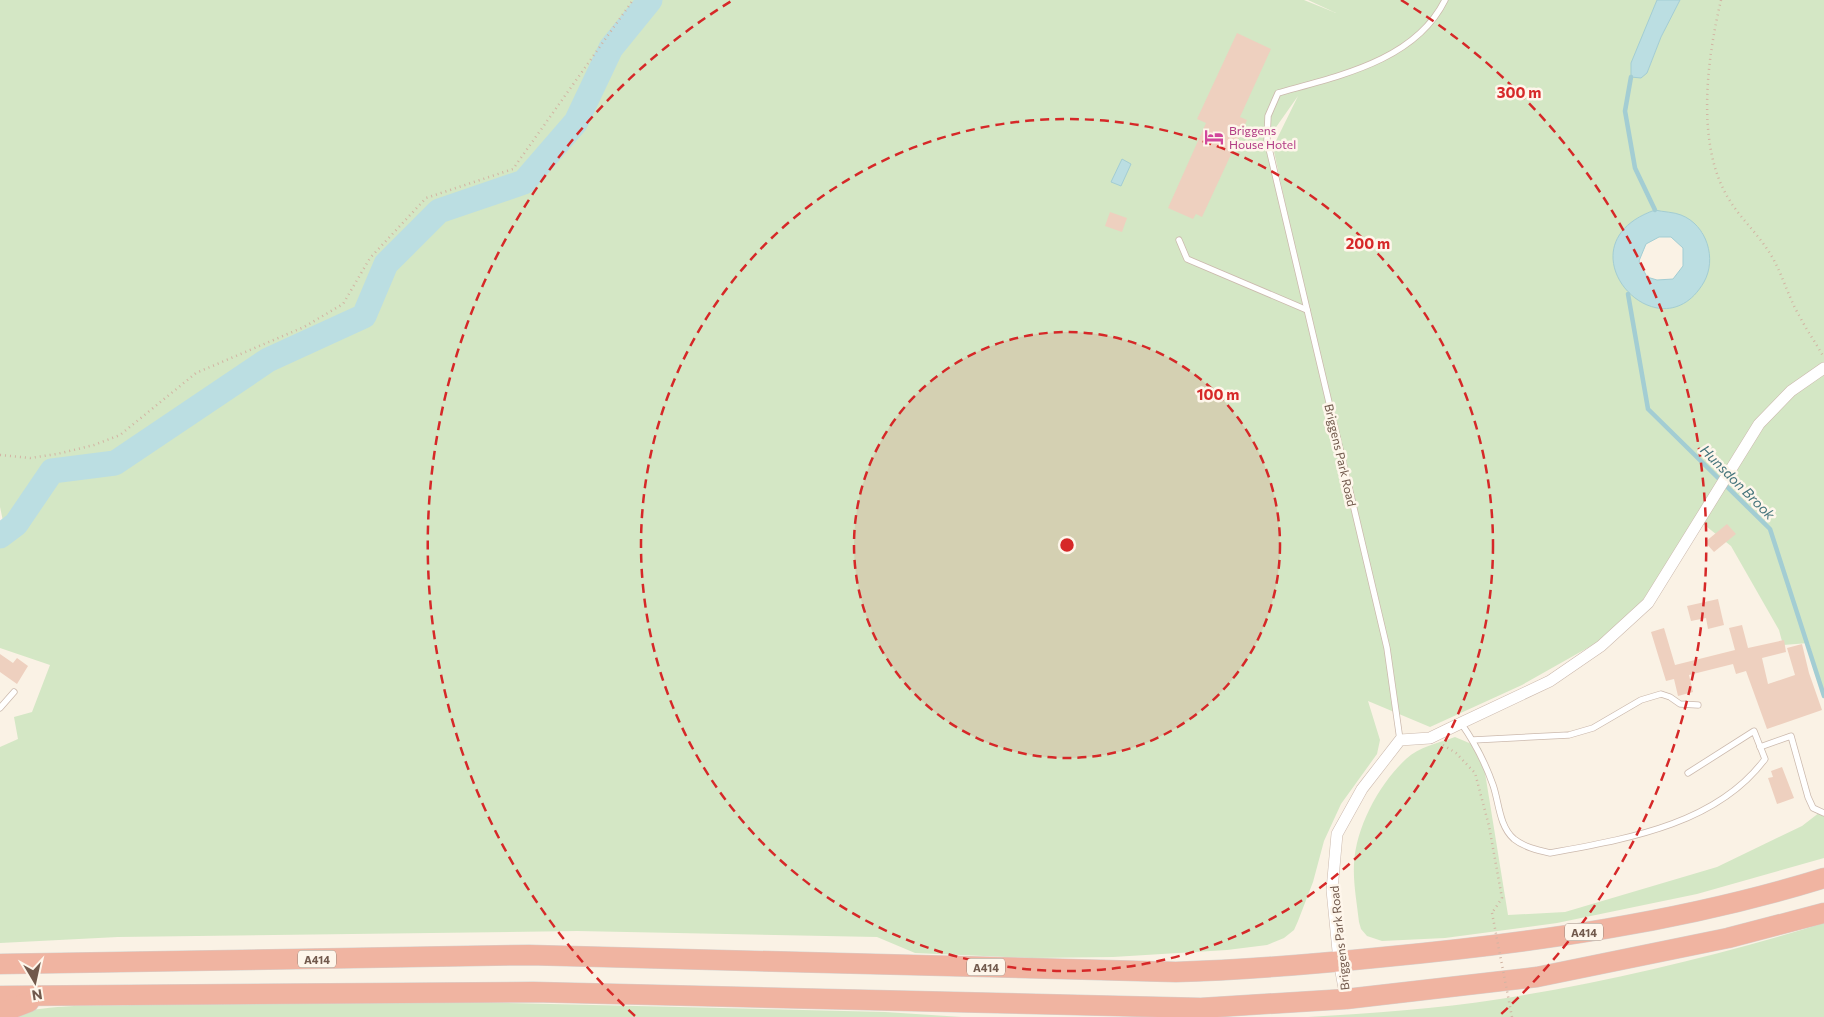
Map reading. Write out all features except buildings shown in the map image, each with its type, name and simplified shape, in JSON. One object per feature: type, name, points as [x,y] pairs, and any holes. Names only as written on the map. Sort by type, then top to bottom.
[{"type":"highway","name":"A414","points":[[0,964],[529,955],[1176,972],[1250,970],[1558,937],[1727,904],[1824,878]]},
{"type":"highway","points":[[0,996],[532,992],[1201,1008],[1346,999],[1537,977],[1728,938],[1824,913]]},
{"type":"highway","points":[[0,1013],[5,1009],[50,995]]},
{"type":"street","points":[[1400,740],[1430,738],[1550,681],[1601,646],[1648,602],[1759,424],[1791,391],[1824,368]]},
{"type":"street","name":"Briggens Park Road","points":[[1346,999],[1339,961],[1332,890],[1337,834],[1362,790],[1400,740]]},
{"type":"lane","name":"Briggens Park Road","points":[[1400,740],[1387,648],[1267,140],[1268,116],[1278,93],[1349,72],[1383,58],[1409,41],[1436,18],[1445,0]]},
{"type":"lane","points":[[1179,240],[1188,259],[1307,310]]},
{"type":"lane","points":[[0,708],[14,692]]},
{"type":"lane","points":[[1473,740],[1569,735],[1593,728],[1641,700],[1661,694],[1670,697],[1680,704],[1698,705]]},
{"type":"lane","points":[[1461,723],[1473,740],[1493,785],[1504,824],[1508,831],[1513,838],[1531,848],[1550,853],[1589,846],[1676,824],[1714,806],[1755,774],[1765,759],[1754,731],[1688,773]]},
{"type":"lane","points":[[1760,747],[1791,736],[1808,797],[1813,808],[1824,813]]},
{"type":"path","points":[[0,455],[30,458],[58,454],[120,436],[196,372],[304,327],[343,304],[370,258],[426,198],[513,169],[632,0]]},
{"type":"path","points":[[1721,0],[1708,90],[1709,136],[1715,172],[1730,201],[1764,243],[1780,270],[1799,316],[1824,357]]},
{"type":"path","points":[[1430,738],[1456,753],[1475,773],[1489,826],[1502,898],[1492,913],[1512,1017]]},
{"type":"green space","points":[[0,0],[1304,0],[1336,13],[1308,0],[1657,0],[1648,24],[1647,73],[1661,37],[1680,0],[1824,0],[1824,695],[1809,643],[1783,645],[1779,630],[1731,546],[1697,519],[1643,600],[1598,642],[1522,685],[1430,727],[1368,701],[1380,740],[1377,754],[1341,804],[1324,841],[1313,882],[1294,930],[1284,938],[1267,945],[1227,950],[1113,957],[1030,958],[915,953],[877,937],[577,931],[118,937],[0,943],[0,747],[18,739],[14,717],[32,712],[50,665],[0,648],[0,539],[3,521],[0,507]],"holes":[[[1298,96],[1273,147],[1292,235],[1267,140]],[[1655,210],[1703,233],[1675,306],[1615,247],[1623,233],[1635,220]]]},
{"type":"green space","points":[[1455,737],[1481,748],[1508,915],[1565,912],[1717,867],[1802,826],[1824,809],[1824,858],[1697,894],[1557,923],[1445,938],[1382,941],[1367,936],[1361,929],[1359,922],[1354,871],[1356,850],[1364,821],[1378,793],[1406,759],[1423,748]]},
{"type":"green space","points":[[1824,923],[1824,1017],[1308,1017],[1428,1008],[1540,992],[1664,967]]},
{"type":"green space","points":[[386,1000],[885,1012],[962,1017],[3,1017],[34,1010],[66,1006]]},
{"type":"water","points":[[1657,0],[1680,0],[1661,37],[1647,73],[1641,78],[1631,77],[1631,63]]},
{"type":"water","points":[[1122,159],[1131,164],[1121,186],[1111,182]]},
{"type":"water","points":[[1655,210],[1681,215],[1697,226],[1707,244],[1710,263],[1704,282],[1685,303],[1663,309],[1642,303],[1625,288],[1615,269],[1614,247],[1627,226]],"holes":[[[1659,237],[1671,237],[1683,248],[1683,266],[1673,279],[1657,280],[1647,277],[1639,261],[1646,244]]]},
{"type":"waterway","points":[[0,536],[16,524],[52,471],[115,463],[268,360],[364,316],[386,264],[439,211],[524,182],[576,122],[611,48],[650,0]]},
{"type":"waterway","points":[[1631,77],[1625,111],[1635,168],[1655,210]]},
{"type":"waterway","name":"Hunsdon Brook","points":[[1628,294],[1648,409],[1770,529],[1824,696]]},
{"type":"place","name":"Briggens House Hotel","points":[[1214,137]]}]
